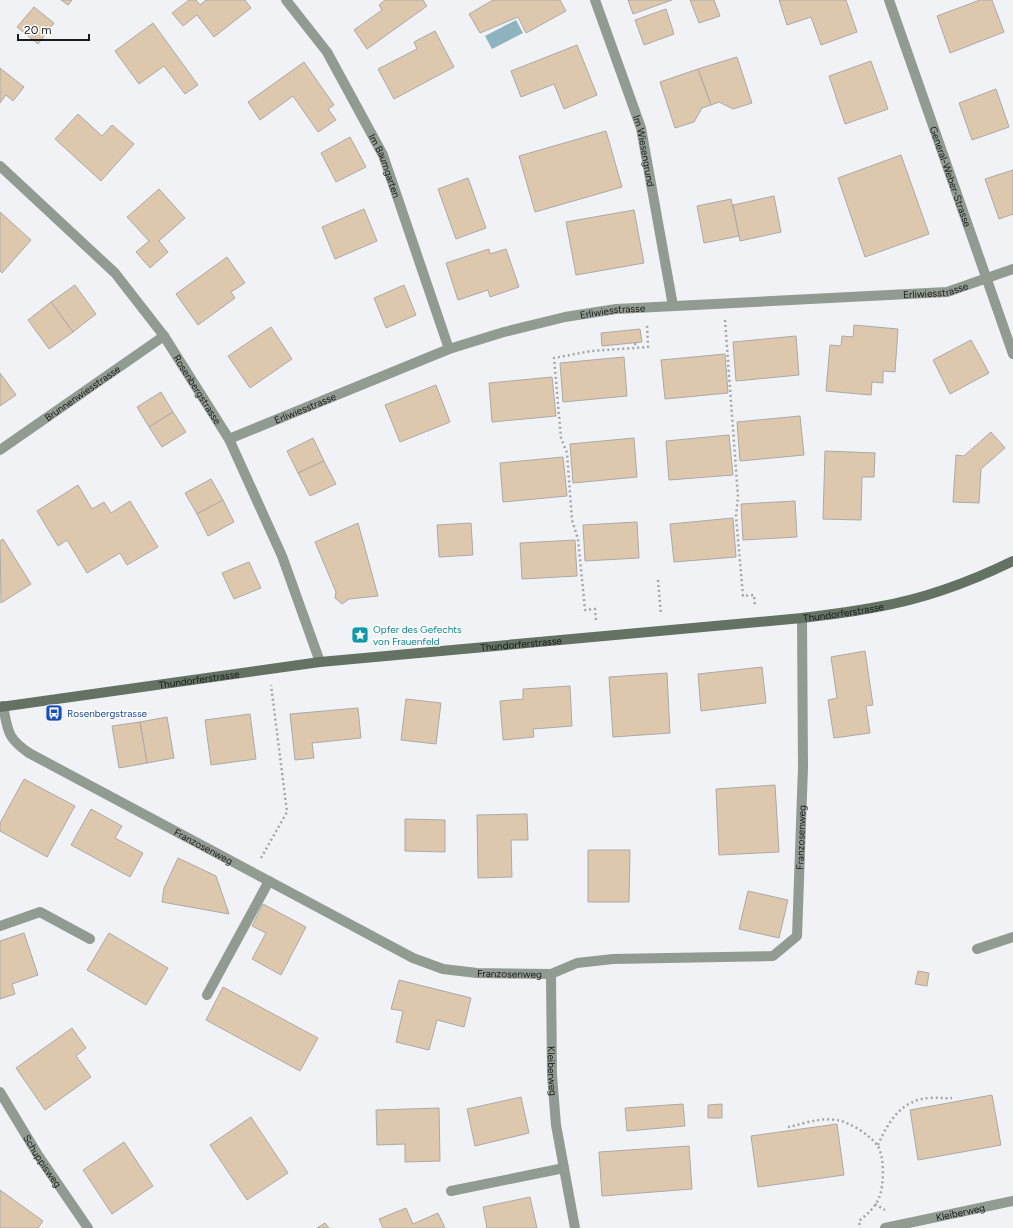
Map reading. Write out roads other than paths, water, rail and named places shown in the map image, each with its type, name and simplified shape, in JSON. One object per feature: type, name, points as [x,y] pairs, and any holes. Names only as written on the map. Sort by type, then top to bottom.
[{"type":"street","name":"Im Baumgarten","points":[[286,0],[327,52],[384,155],[449,349]]},
{"type":"street","name":"Im Wiesengrund","points":[[595,0],[641,128],[674,306]]},
{"type":"street","name":"General-Weber-Strasse","points":[[889,0],[1013,354]]},
{"type":"street","name":"Rosenbergstrasse","points":[[0,166],[115,273],[164,336],[229,439],[282,556],[320,662]]},
{"type":"street","name":"Erliwiesstrasse","points":[[229,439],[449,349],[504,332],[565,317],[616,309],[947,292],[1013,269]]},
{"type":"street","name":"Brunnenwiesstrasse","points":[[0,450],[164,336]]},
{"type":"street","name":"Thundorferstrasse","points":[[2,706],[320,662],[756,623],[879,607],[951,587],[1013,561]]},
{"type":"street","name":"Franzosenweg","points":[[2,706],[8,732],[15,744],[413,958],[443,969],[477,973],[551,974],[578,963],[613,959],[773,956],[797,936],[803,767],[802,618]]},
{"type":"street","points":[[207,995],[269,881]]},
{"type":"street","points":[[0,926],[40,912],[90,939]]},
{"type":"street","points":[[977,949],[1013,939]]},
{"type":"street","name":"Kleiberweg","points":[[551,974],[552,1075],[556,1125],[575,1228]]},
{"type":"street","name":"Schuppisweg","points":[[0,1092],[38,1155],[88,1228]]},
{"type":"street","points":[[451,1191],[564,1168]]},
{"type":"street","name":"Kleiberweg","points":[[885,1228],[1013,1201]]},
{"type":"water","points":[[516,20],[523,33],[492,49],[485,36]]},
{"type":"place","name":"Opfer des Gefechts von Frauenfeld","points":[[360,635]]},
{"type":"place","name":"Rosenbergstrasse","points":[[54,713]]}]
